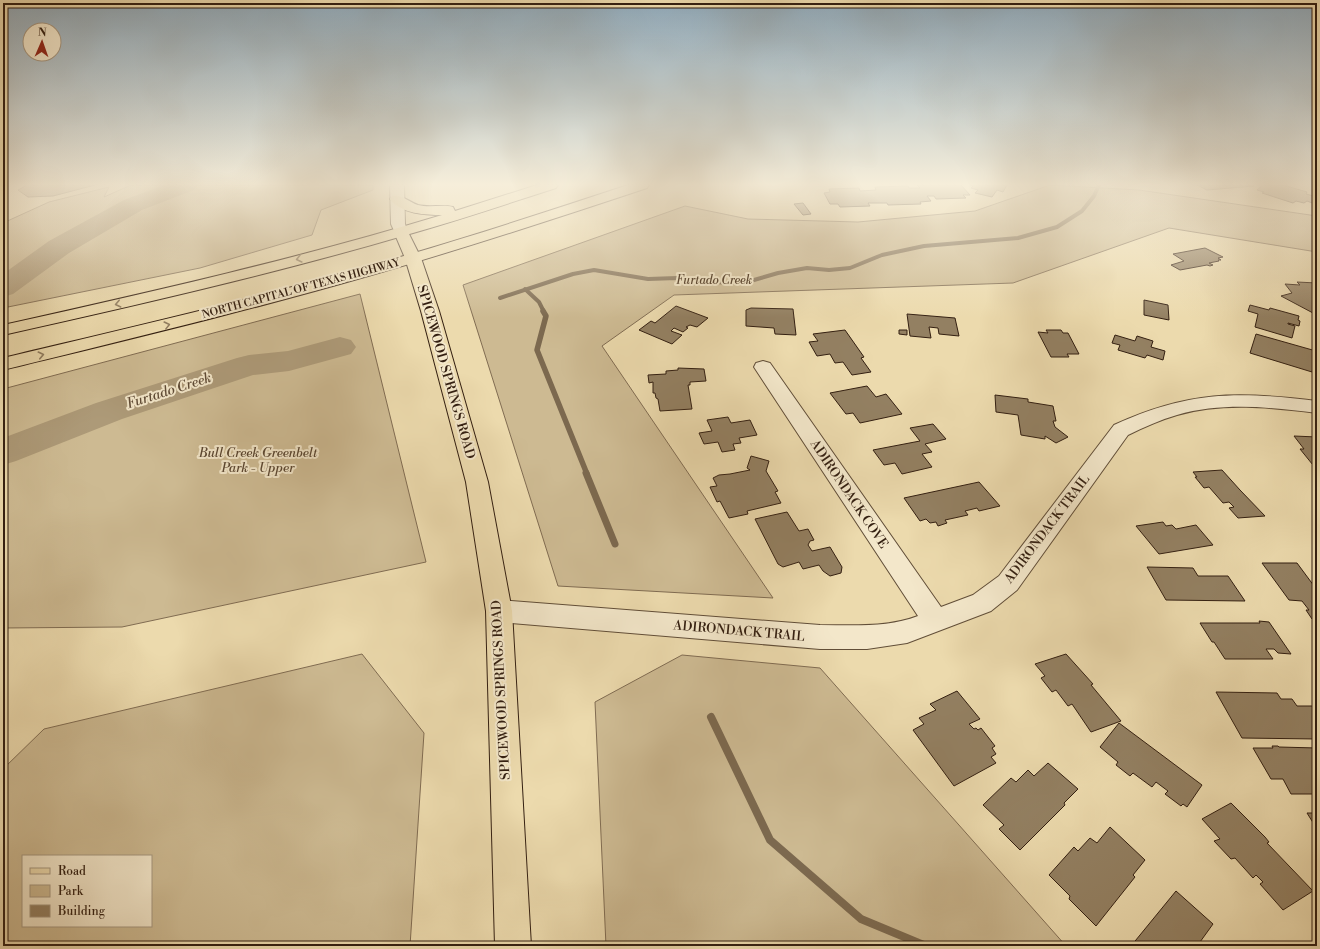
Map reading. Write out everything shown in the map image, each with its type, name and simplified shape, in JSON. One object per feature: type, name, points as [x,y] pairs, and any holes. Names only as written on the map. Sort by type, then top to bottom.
[{"type":"main road","points":[[3,330],[217,280],[410,229]]},
{"type":"main road","name":"NORTH CAPITAL OF TEXAS HIGHWAY","points":[[3,364],[192,319],[413,258],[503,229]]},
{"type":"main road","name":"SPICEWOOD SPRINGS ROAD","points":[[401,232],[413,258],[448,375],[477,482],[499,611],[513,946]]},
{"type":"street","name":"ADIRONDACK COVE","points":[[763,367],[936,620]]},
{"type":"street","name":"ADIRONDACK TRAIL","points":[[499,611],[820,637],[867,637],[907,632],[982,603],[1008,583],[1121,430],[1140,420],[1166,410],[1197,403],[1227,399],[1317,406]]},
{"type":"green space","points":[[3,229],[314,229],[312,235],[200,268],[3,308]]},
{"type":"green space","points":[[620,229],[1165,229],[1013,283],[674,295],[602,346],[773,598],[558,586],[463,285]]},
{"type":"green space","points":[[1177,229],[1317,229],[1317,252]]},
{"type":"green space","name":"Bull Creek Greenbelt Park - Upper","points":[[360,294],[426,562],[122,627],[3,628],[3,389]]},
{"type":"green space","points":[[362,654],[424,733],[410,946],[3,946],[3,769],[44,729]]},
{"type":"green space","points":[[682,655],[820,668],[1066,946],[606,946],[595,702]]},
{"type":"building","points":[[1205,248],[1223,257],[1218,258],[1221,260],[1218,260],[1219,261],[1209,263],[1213,265],[1210,266],[1207,265],[1180,270],[1171,265],[1184,261],[1173,254]]},
{"type":"building","points":[[1297,282],[1317,283],[1317,300],[1313,301],[1317,303],[1317,312],[1313,313],[1281,296],[1292,293],[1285,284],[1300,285]]},
{"type":"building","points":[[1144,300],[1168,305],[1169,320],[1144,315]]},
{"type":"building","points":[[1250,305],[1269,310],[1270,308],[1299,316],[1299,326],[1288,323],[1295,326],[1292,338],[1255,327],[1258,314],[1248,311]]},
{"type":"building","points":[[676,306],[708,318],[697,327],[690,325],[686,327],[688,328],[683,332],[674,328],[671,331],[682,335],[672,344],[639,330],[651,321],[655,323]]},
{"type":"building","points":[[751,308],[793,309],[796,335],[775,334],[774,328],[746,326],[746,310]]},
{"type":"building","points":[[907,314],[955,318],[959,336],[939,334],[938,328],[929,327],[931,338],[910,336]]},
{"type":"building","points":[[845,330],[864,357],[861,358],[871,372],[852,375],[843,362],[835,363],[830,354],[817,356],[809,342],[818,341],[813,334]]},
{"type":"building","points":[[899,330],[907,330],[907,335],[899,334]]},
{"type":"building","points":[[1046,330],[1061,330],[1063,333],[1068,333],[1079,354],[1067,354],[1069,357],[1051,357],[1038,332],[1048,333]]},
{"type":"building","points":[[1256,334],[1316,351],[1312,372],[1250,353]]},
{"type":"building","points":[[1115,335],[1135,341],[1137,336],[1153,341],[1151,347],[1165,351],[1163,360],[1147,355],[1145,358],[1118,350],[1120,345],[1112,343]]},
{"type":"building","points":[[678,368],[704,369],[706,381],[690,382],[690,385],[688,385],[692,409],[660,411],[658,399],[656,398],[655,393],[653,393],[653,382],[649,383],[648,375],[666,374],[666,371],[678,370]]},
{"type":"building","points":[[867,386],[876,397],[886,394],[902,414],[860,423],[853,413],[846,414],[830,393]]},
{"type":"building","points":[[995,395],[1028,399],[1028,402],[1053,406],[1056,421],[1053,421],[1055,427],[1068,437],[1056,443],[1045,436],[1045,439],[1021,435],[1018,415],[996,412]]},
{"type":"building","points":[[728,417],[731,423],[750,420],[757,435],[739,438],[741,443],[733,444],[735,450],[722,452],[718,442],[704,444],[699,433],[712,431],[707,420]]},
{"type":"building","points":[[933,424],[946,439],[925,444],[932,452],[922,454],[932,467],[902,474],[895,463],[884,465],[873,450],[920,441],[910,428]]},
{"type":"building","points":[[1294,436],[1317,437],[1317,470],[1300,449],[1304,449]]},
{"type":"building","points":[[751,456],[769,461],[766,471],[778,491],[775,492],[781,503],[747,511],[748,514],[729,518],[720,501],[717,502],[710,487],[717,486],[713,478],[719,475],[750,470],[747,468]]},
{"type":"building","points":[[1222,470],[1265,516],[1238,518],[1229,508],[1234,507],[1229,502],[1223,503],[1209,487],[1204,488],[1193,472]]},
{"type":"building","points":[[979,482],[1000,506],[979,511],[977,508],[965,511],[968,515],[945,520],[947,523],[938,526],[936,522],[930,523],[926,519],[920,521],[904,498]]},
{"type":"building","points":[[787,512],[799,531],[808,529],[814,540],[810,541],[808,545],[812,551],[830,547],[842,567],[841,573],[830,576],[823,571],[819,565],[803,569],[799,562],[783,567],[778,564],[755,519]]},
{"type":"building","points":[[1163,522],[1166,526],[1172,525],[1176,529],[1196,525],[1213,545],[1159,554],[1136,526]]},
{"type":"building","points":[[1262,563],[1297,563],[1317,590],[1317,621],[1312,619],[1306,610],[1309,610],[1302,601],[1289,600]]},
{"type":"building","points":[[1147,567],[1193,568],[1198,576],[1228,576],[1245,601],[1166,600]]},
{"type":"building","points":[[1259,621],[1269,622],[1291,654],[1278,653],[1274,649],[1266,649],[1273,659],[1225,659],[1200,623],[1260,623]]},
{"type":"building","points":[[1066,654],[1093,684],[1091,685],[1121,721],[1091,732],[1072,704],[1068,706],[1056,690],[1052,692],[1041,678],[1045,676],[1035,664]]},
{"type":"building","points":[[957,691],[980,719],[969,724],[974,729],[976,728],[978,730],[981,728],[995,746],[992,748],[996,754],[991,757],[996,763],[954,786],[913,730],[924,724],[919,718],[936,710],[930,704]]},
{"type":"building","points":[[1216,692],[1277,693],[1281,699],[1292,699],[1297,706],[1317,706],[1317,739],[1242,738]]},
{"type":"building","points":[[1119,723],[1202,785],[1187,807],[1183,804],[1181,806],[1165,794],[1168,791],[1156,782],[1152,787],[1133,773],[1130,776],[1116,765],[1118,762],[1100,747]]},
{"type":"building","points":[[1272,746],[1317,748],[1317,794],[1291,794],[1283,779],[1271,779],[1253,748],[1273,748]]},
{"type":"building","points":[[1048,763],[1078,789],[1064,803],[1065,805],[1020,850],[999,829],[1004,825],[983,805],[1011,778],[1016,782],[1028,770],[1034,776]]},
{"type":"building","points":[[1231,803],[1265,837],[1269,842],[1267,843],[1313,891],[1283,910],[1260,884],[1263,882],[1256,875],[1253,878],[1235,858],[1231,859],[1214,841],[1220,839],[1202,819]]},
{"type":"building","points":[[1307,813],[1317,813],[1317,829]]},
{"type":"building","points":[[1110,827],[1145,860],[1133,875],[1135,877],[1096,926],[1069,899],[1070,896],[1049,875],[1074,847],[1078,851],[1090,838],[1097,843]]},
{"type":"building","points":[[1176,891],[1213,924],[1200,942],[1202,944],[1201,946],[1131,946]]},
{"type":"waterway","points":[[3,288],[59,247],[90,229]]},
{"type":"waterway","name":"Furtado Creek","points":[[526,290],[573,274],[594,270],[648,279],[677,278],[727,283],[747,282],[778,273],[807,268],[829,270],[850,268],[882,255],[924,246],[1018,238],[1049,229]]},
{"type":"waterway","name":"Furtado Creek","points":[[500,298],[526,290]]},
{"type":"waterway","points":[[526,290],[539,302],[544,312]]},
{"type":"waterway","points":[[543,311],[546,316],[537,350],[587,474]]},
{"type":"waterway","name":"Furtado Creek","points":[[3,452],[109,411],[249,365],[289,361],[340,347]]},
{"type":"waterway","points":[[586,473],[615,544]]},
{"type":"waterway","points":[[711,717],[770,840],[861,919],[926,946]]}]
